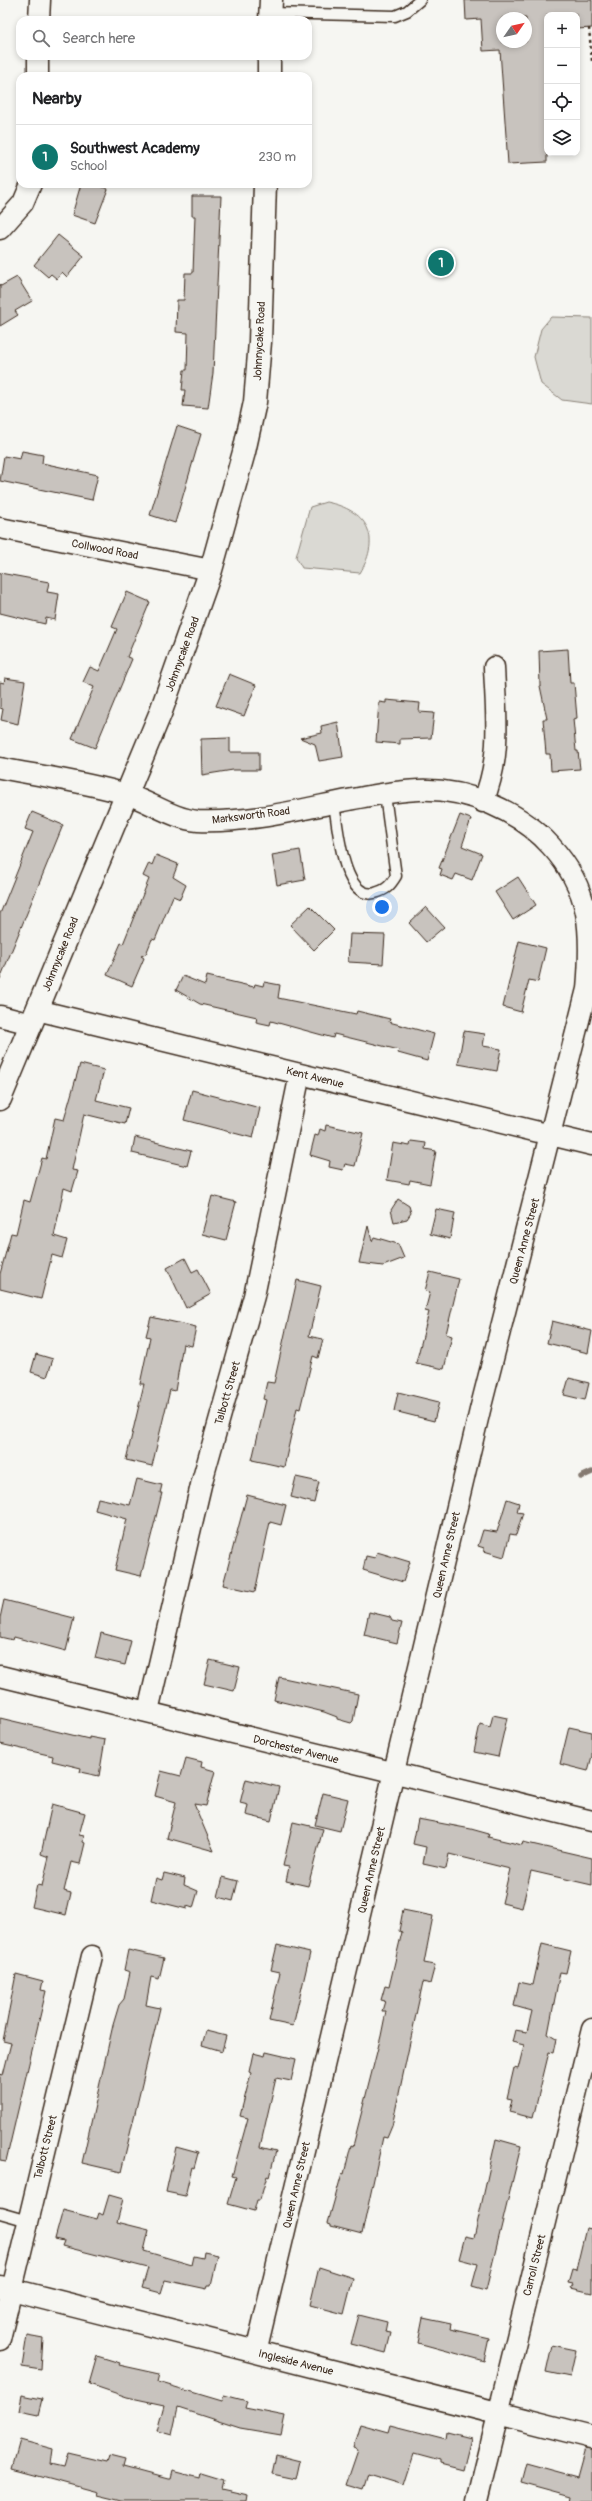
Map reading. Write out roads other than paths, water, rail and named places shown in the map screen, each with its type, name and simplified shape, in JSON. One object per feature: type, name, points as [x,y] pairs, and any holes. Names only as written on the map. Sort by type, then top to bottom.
[{"type":"main road","points":[[269,60],[269,72]]},
{"type":"main road","name":"Johnnycake Road","points":[[0,1099],[163,707],[211,570],[244,452],[255,402],[260,342],[265,188]]},
{"type":"main road","name":"Ingleside Avenue","points":[[6,2288],[592,2437]]},
{"type":"street","points":[[39,16],[40,0]]},
{"type":"street","points":[[38,60],[38,72]]},
{"type":"street","points":[[0,229],[23,203],[29,188]]},
{"type":"street","name":"Collwood Road","points":[[0,528],[211,570]]},
{"type":"street","points":[[483,802],[492,779],[498,735],[494,667]]},
{"type":"street","name":"Marksworth Road","points":[[0,768],[126,794],[195,821],[235,819],[385,795],[428,791],[452,793],[483,802]]},
{"type":"street","name":"Queen Anne Street","points":[[256,2352],[480,1410],[552,1135],[587,988],[591,956],[587,891],[545,839],[512,814],[483,802]]},
{"type":"street","name":"Kent Avenue","points":[[0,1016],[34,1017],[300,1074],[592,1145]]},
{"type":"street","name":"Talbott Street","points":[[148,1711],[201,1485],[254,1296],[300,1074]]},
{"type":"street","name":"Dorchester Avenue","points":[[0,1676],[148,1711],[394,1774],[592,1821]]},
{"type":"street","name":"Talbott Street","points":[[0,2339],[6,2288],[28,2221],[92,1956]]},
{"type":"street","name":"Carroll Street","points":[[477,2501],[592,2029]]},
{"type":"lane","points":[[271,11],[395,16],[407,11],[420,0]]},
{"type":"lane","points":[[334,804],[347,872],[352,883],[361,891],[371,894],[384,890],[396,876],[385,795]]},
{"type":"lane","points":[[0,2213],[28,2221]]},
{"type":"waterway","points":[[581,1477],[592,1472]]},
{"type":"place","name":"Southwest Academy","points":[[441,263]]}]
